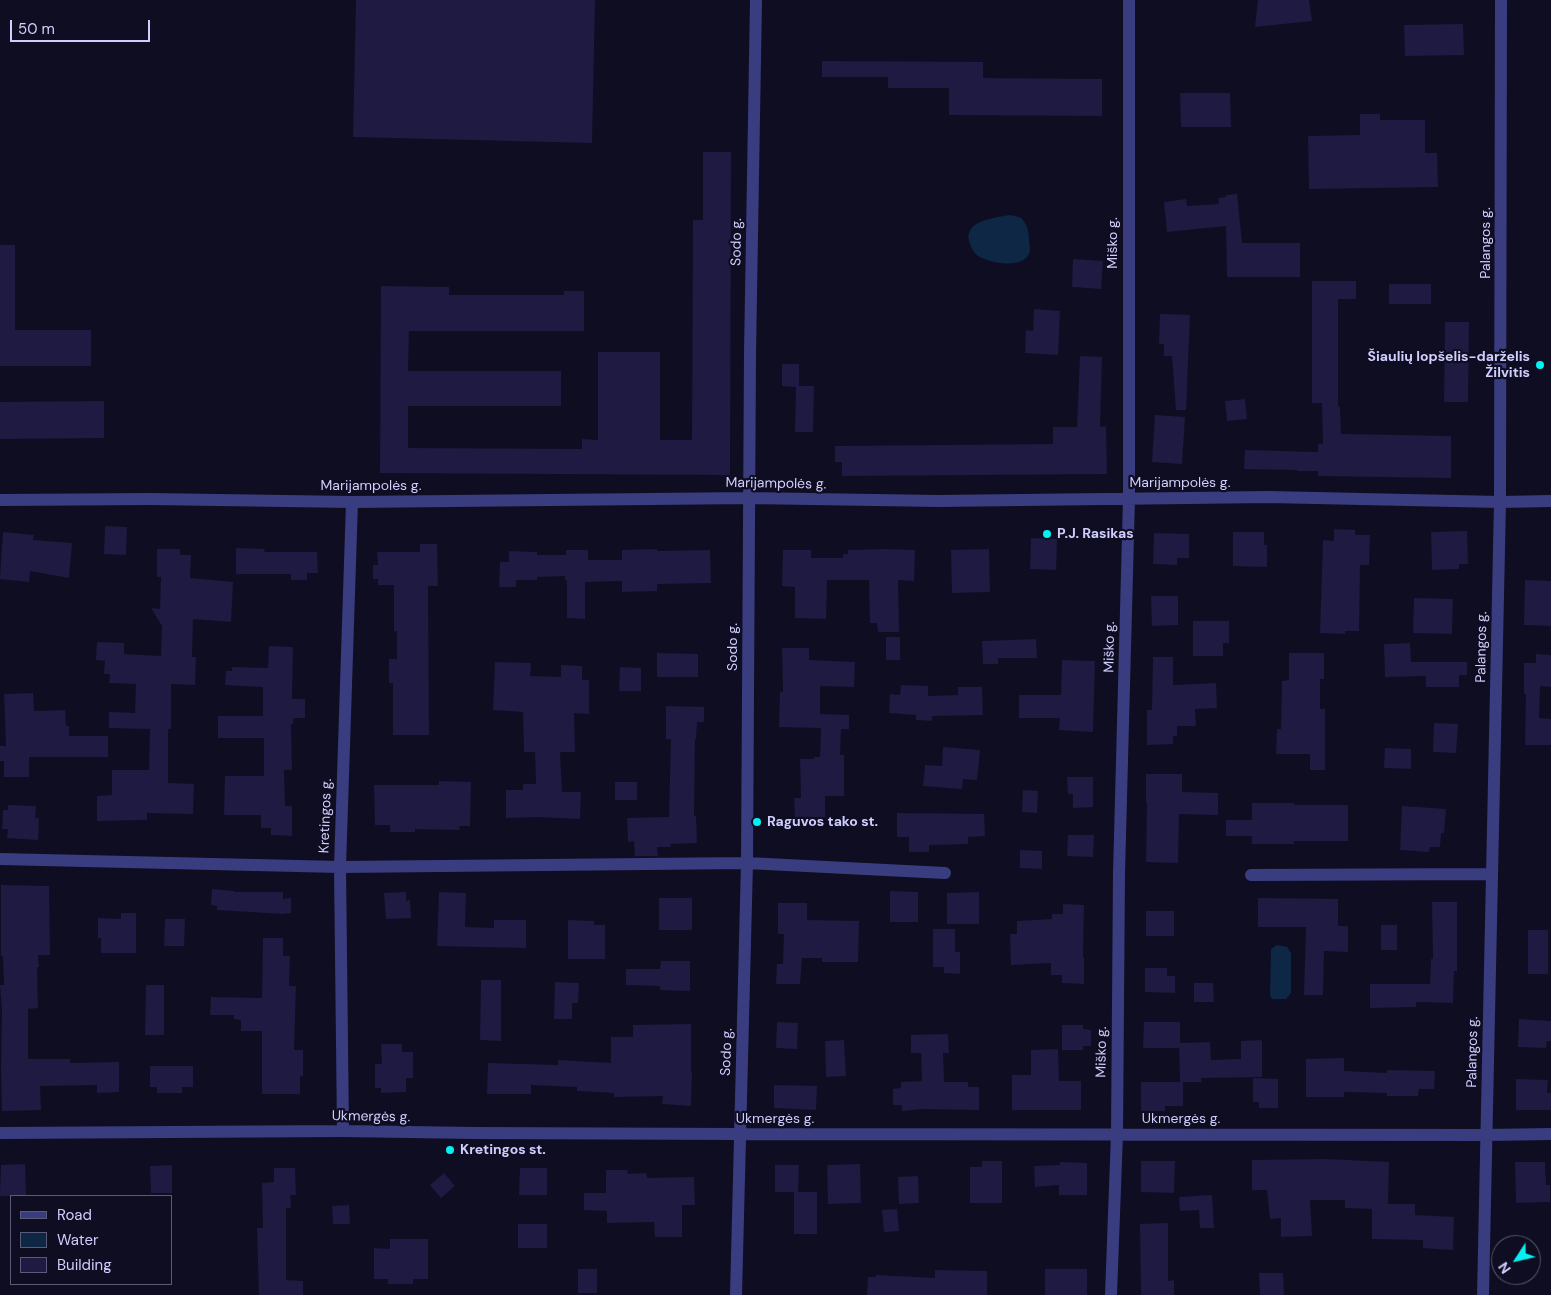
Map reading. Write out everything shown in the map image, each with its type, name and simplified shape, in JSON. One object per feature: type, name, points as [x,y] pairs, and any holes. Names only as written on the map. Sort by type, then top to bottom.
[{"type":"street","name":"Sodo g.","points":[[736,1295],[747,863],[750,334],[756,0]]},
{"type":"street","name":"Miško g.","points":[[1111,1295],[1117,1134],[1119,873],[1129,498],[1129,0]]},
{"type":"street","name":"Palangos g.","points":[[1483,1295],[1500,502],[1501,0]]},
{"type":"street","name":"Marijampolės g.","points":[[0,500],[151,499],[352,502],[749,498],[938,501],[1269,497],[1500,502],[1551,501]]},
{"type":"street","name":"Kretingos g.","points":[[343,1131],[340,867],[352,502]]},
{"type":"street","points":[[0,859],[340,867],[747,863],[945,873]]},
{"type":"street","points":[[1251,875],[1492,874]]},
{"type":"street","name":"Ukmergės g.","points":[[0,1132],[1551,1134]]},
{"type":"water","points":[[1009,215],[1021,218],[1026,225],[1029,233],[1030,249],[1027,257],[1022,261],[1009,264],[994,262],[978,256],[970,244],[968,236],[970,230],[980,222]]},
{"type":"water","points":[[1277,945],[1287,947],[1291,953],[1291,993],[1286,999],[1272,999],[1270,995],[1271,949]]},
{"type":"building","points":[[356,0],[595,0],[592,143],[353,137]]},
{"type":"building","points":[[1258,0],[1309,0],[1312,21],[1255,27]]},
{"type":"building","points":[[1463,24],[1464,55],[1405,56],[1404,25]]},
{"type":"building","points":[[822,61],[983,62],[983,78],[1102,79],[1102,116],[949,115],[949,88],[888,88],[888,77],[822,77]]},
{"type":"building","points":[[1180,93],[1230,93],[1231,127],[1181,127]]},
{"type":"building","points":[[1360,114],[1380,114],[1380,120],[1425,120],[1425,153],[1437,153],[1438,187],[1309,189],[1308,136],[1360,135]]},
{"type":"building","points":[[703,152],[731,152],[730,475],[380,473],[381,286],[449,287],[449,295],[564,295],[564,291],[584,291],[584,331],[409,331],[408,371],[561,371],[561,406],[408,406],[408,448],[582,449],[582,439],[598,440],[598,352],[660,352],[660,440],[692,440],[693,220],[703,220]]},
{"type":"building","points":[[1237,194],[1242,243],[1300,243],[1300,277],[1227,277],[1226,226],[1167,232],[1164,202],[1186,199],[1187,206],[1219,204],[1218,198]]},
{"type":"building","points":[[0,245],[15,245],[15,330],[91,330],[91,366],[0,366]]},
{"type":"building","points":[[1073,259],[1103,261],[1101,289],[1072,287]]},
{"type":"building","points":[[1312,281],[1356,281],[1356,299],[1338,299],[1338,407],[1340,407],[1341,434],[1451,436],[1451,478],[1318,476],[1318,471],[1244,469],[1245,450],[1318,452],[1318,444],[1323,444],[1322,403],[1312,403]]},
{"type":"building","points":[[1389,284],[1431,284],[1431,304],[1389,304]]},
{"type":"building","points":[[1034,309],[1060,311],[1058,355],[1025,353],[1026,330],[1033,331]]},
{"type":"building","points":[[1160,314],[1190,315],[1186,410],[1176,410],[1172,356],[1164,356],[1164,344],[1159,344]]},
{"type":"building","points":[[1445,322],[1469,322],[1468,402],[1444,402]]},
{"type":"building","points":[[1080,356],[1102,357],[1100,427],[1106,426],[1107,474],[842,476],[842,462],[835,462],[835,446],[1053,444],[1053,427],[1077,427]]},
{"type":"building","points":[[782,364],[799,364],[799,386],[814,386],[813,432],[795,432],[796,387],[782,386]]},
{"type":"building","points":[[1245,399],[1247,419],[1227,421],[1225,401]]},
{"type":"building","points":[[104,401],[104,438],[0,439],[0,402]]},
{"type":"building","points":[[1155,415],[1185,417],[1182,464],[1152,462]]},
{"type":"building","points":[[105,526],[127,527],[126,555],[104,554]]},
{"type":"building","points":[[1334,529],[1355,530],[1355,535],[1370,535],[1369,565],[1360,565],[1359,631],[1345,631],[1345,634],[1320,633],[1323,540],[1334,541]]},
{"type":"building","points":[[1467,531],[1468,564],[1459,564],[1459,569],[1432,570],[1431,532]]},
{"type":"building","points":[[3,532],[34,535],[33,540],[72,543],[69,578],[30,571],[29,582],[0,579]]},
{"type":"building","points":[[1233,532],[1264,532],[1264,545],[1267,545],[1267,567],[1233,566]]},
{"type":"building","points":[[1154,533],[1189,534],[1189,558],[1177,558],[1177,565],[1153,564]]},
{"type":"building","points":[[1031,538],[1057,539],[1056,570],[1030,569]]},
{"type":"building","points":[[420,544],[437,544],[438,586],[428,586],[429,735],[393,735],[393,683],[389,683],[389,659],[397,659],[397,631],[394,631],[394,585],[378,585],[378,579],[373,579],[373,565],[378,565],[377,552],[420,552]]},
{"type":"building","points":[[236,548],[265,549],[264,552],[317,552],[318,573],[307,573],[307,580],[291,580],[291,574],[236,574]]},
{"type":"building","points":[[157,549],[180,549],[180,555],[191,555],[190,578],[233,582],[231,622],[193,619],[192,657],[196,657],[195,685],[171,684],[171,729],[168,729],[168,783],[194,784],[193,814],[147,813],[147,820],[97,821],[97,796],[112,795],[112,770],[149,770],[150,729],[109,728],[109,712],[135,713],[136,684],[109,683],[110,674],[104,674],[105,661],[96,660],[97,642],[124,643],[124,654],[161,656],[162,626],[151,608],[160,609],[161,577],[157,577]]},
{"type":"building","points":[[657,549],[657,551],[710,550],[711,583],[657,584],[657,591],[622,592],[622,581],[585,582],[585,619],[567,618],[567,580],[565,580],[565,576],[537,577],[537,580],[516,580],[516,587],[499,587],[500,562],[509,562],[509,551],[537,552],[537,555],[566,555],[566,550],[588,550],[588,560],[622,560],[622,550]]},
{"type":"building","points":[[989,549],[990,592],[952,593],[951,550]]},
{"type":"building","points":[[783,550],[811,550],[811,558],[843,558],[843,554],[848,554],[848,550],[915,550],[914,581],[898,580],[899,632],[878,632],[877,623],[870,623],[869,580],[827,580],[826,619],[795,618],[795,587],[782,586]]},
{"type":"building","points":[[1525,580],[1551,581],[1551,626],[1524,625]]},
{"type":"building","points":[[1151,596],[1178,596],[1178,625],[1152,626]]},
{"type":"building","points":[[1414,598],[1453,599],[1452,634],[1413,633]]},
{"type":"building","points":[[1193,621],[1229,621],[1229,643],[1223,643],[1223,656],[1193,656]]},
{"type":"building","points":[[886,637],[900,637],[900,660],[886,660]]},
{"type":"building","points":[[1036,639],[1037,658],[998,658],[998,664],[983,664],[982,641]]},
{"type":"building","points":[[1410,643],[1411,662],[1467,662],[1467,675],[1459,675],[1459,687],[1426,687],[1426,676],[1385,677],[1384,644]]},
{"type":"building","points":[[269,646],[293,647],[292,699],[305,699],[305,718],[294,718],[293,724],[291,724],[292,770],[284,770],[285,806],[292,806],[292,836],[271,835],[271,828],[261,828],[261,815],[224,815],[225,776],[264,776],[264,738],[218,738],[218,716],[263,716],[263,687],[225,685],[226,671],[232,671],[232,667],[268,668]]},
{"type":"building","points":[[782,648],[809,648],[809,660],[855,662],[854,687],[820,686],[820,714],[849,715],[849,729],[841,729],[840,755],[844,755],[844,796],[825,796],[825,817],[795,817],[794,798],[801,798],[800,759],[820,757],[821,728],[779,727],[780,692],[783,692]]},
{"type":"building","points":[[657,653],[698,654],[698,677],[657,677]]},
{"type":"building","points":[[1289,653],[1324,653],[1324,679],[1320,679],[1320,709],[1325,709],[1325,770],[1310,770],[1310,754],[1276,754],[1277,729],[1281,729],[1282,681],[1289,680]]},
{"type":"building","points":[[1536,654],[1551,655],[1551,687],[1540,686],[1539,718],[1551,719],[1551,745],[1525,745],[1526,694],[1524,694],[1524,663],[1536,663]]},
{"type":"building","points":[[1153,657],[1173,657],[1173,685],[1216,683],[1217,708],[1195,709],[1196,726],[1177,726],[1177,736],[1173,736],[1173,744],[1147,745],[1147,710],[1152,710]]},
{"type":"building","points":[[1062,660],[1095,661],[1093,732],[1059,730],[1060,718],[1019,718],[1019,695],[1061,695]]},
{"type":"building","points":[[495,662],[531,663],[530,676],[561,677],[561,665],[582,666],[582,680],[589,680],[589,714],[574,713],[575,752],[560,752],[562,792],[581,792],[580,819],[506,818],[506,790],[523,790],[523,784],[536,784],[535,752],[524,752],[523,712],[493,710]]},
{"type":"building","points":[[620,667],[641,668],[641,691],[619,691]]},
{"type":"building","points":[[901,685],[928,686],[928,696],[958,695],[958,687],[982,687],[983,715],[932,716],[932,721],[916,720],[916,715],[889,713],[890,694],[900,695]]},
{"type":"building","points":[[33,693],[34,711],[65,710],[66,726],[69,726],[69,736],[108,736],[108,757],[29,757],[29,777],[4,777],[4,761],[0,761],[0,746],[6,746],[4,694]]},
{"type":"building","points":[[666,706],[704,707],[704,722],[697,722],[695,739],[694,816],[696,816],[697,843],[670,844],[671,847],[657,847],[658,856],[635,856],[634,841],[628,842],[627,818],[669,817],[671,739],[666,739]]},
{"type":"building","points":[[1434,723],[1458,724],[1456,753],[1433,752]]},
{"type":"building","points":[[943,747],[980,750],[977,780],[963,779],[962,789],[923,786],[925,765],[942,766]]},
{"type":"building","points":[[1385,748],[1411,749],[1411,769],[1384,768]]},
{"type":"building","points":[[1146,774],[1182,774],[1182,792],[1218,793],[1218,815],[1179,814],[1178,863],[1146,862]]},
{"type":"building","points":[[1067,777],[1093,777],[1093,807],[1073,808],[1073,794],[1068,794]]},
{"type":"building","points":[[439,781],[471,782],[470,826],[459,826],[460,830],[415,829],[415,832],[390,832],[390,825],[375,825],[374,785],[439,785]]},
{"type":"building","points":[[615,782],[637,782],[637,800],[615,800]]},
{"type":"building","points":[[1023,790],[1038,791],[1037,813],[1022,812]]},
{"type":"building","points":[[1252,803],[1348,805],[1348,841],[1294,841],[1294,844],[1252,844],[1252,836],[1226,836],[1226,820],[1252,820]]},
{"type":"building","points":[[8,805],[36,806],[35,818],[39,818],[38,840],[7,838],[8,829],[2,829],[3,810],[8,810]]},
{"type":"building","points":[[1402,806],[1446,809],[1444,833],[1441,833],[1440,847],[1430,847],[1429,852],[1400,850]]},
{"type":"building","points":[[897,813],[984,814],[985,836],[968,837],[968,844],[929,845],[929,852],[909,852],[909,837],[897,837]]},
{"type":"building","points":[[1068,835],[1094,835],[1093,857],[1067,856]]},
{"type":"building","points":[[1020,850],[1042,851],[1042,869],[1020,868]]},
{"type":"building","points":[[1,885],[49,886],[50,955],[38,955],[38,1008],[28,1009],[28,1059],[70,1059],[70,1063],[119,1062],[119,1092],[97,1093],[97,1085],[40,1086],[41,1110],[2,1111],[2,1009],[0,985],[4,985],[3,956],[1,956]]},
{"type":"building","points":[[212,889],[234,892],[283,892],[283,899],[291,898],[291,913],[217,910],[217,906],[211,905]]},
{"type":"building","points":[[890,891],[918,892],[918,922],[890,922]]},
{"type":"building","points":[[406,892],[406,901],[410,900],[411,918],[386,919],[384,893]]},
{"type":"building","points":[[439,892],[466,893],[465,927],[494,928],[494,920],[526,920],[526,948],[437,946]]},
{"type":"building","points":[[979,892],[979,924],[947,924],[947,893]]},
{"type":"building","points":[[659,898],[692,898],[692,930],[659,930]]},
{"type":"building","points":[[1258,898],[1338,899],[1338,926],[1348,926],[1348,952],[1324,951],[1323,995],[1304,995],[1306,927],[1258,927]]},
{"type":"building","points":[[1432,902],[1457,902],[1457,971],[1454,971],[1453,1003],[1416,1002],[1416,1007],[1370,1008],[1370,984],[1430,984],[1431,959],[1433,959]]},
{"type":"building","points":[[778,903],[807,903],[807,920],[859,921],[858,962],[822,962],[822,958],[802,958],[800,984],[776,984],[777,964],[783,964],[784,934],[778,934]]},
{"type":"building","points":[[1063,904],[1084,905],[1084,984],[1062,983],[1062,975],[1051,975],[1051,963],[1011,965],[1010,934],[1017,934],[1017,921],[1052,919],[1052,914],[1063,914]]},
{"type":"building","points":[[1146,911],[1174,911],[1174,936],[1146,936]]},
{"type":"building","points":[[121,913],[136,913],[136,953],[101,953],[101,938],[98,938],[98,918],[121,919]]},
{"type":"building","points":[[165,919],[185,919],[184,946],[164,946]]},
{"type":"building","points":[[568,920],[594,921],[594,925],[605,925],[605,959],[568,959]]},
{"type":"building","points":[[1381,925],[1397,925],[1397,950],[1381,950]]},
{"type":"building","points":[[933,929],[955,929],[955,952],[960,952],[960,974],[944,973],[944,967],[933,967]]},
{"type":"building","points":[[1528,930],[1548,930],[1548,974],[1528,974]]},
{"type":"building","points":[[263,938],[283,938],[283,956],[290,956],[289,986],[296,986],[294,1050],[303,1050],[303,1076],[300,1076],[300,1094],[262,1094],[262,1031],[241,1031],[241,1020],[234,1019],[234,1015],[210,1015],[211,997],[262,998]]},
{"type":"building","points":[[661,961],[690,961],[690,991],[660,990],[660,986],[626,985],[626,969],[660,969]]},
{"type":"building","points":[[1145,968],[1167,968],[1167,976],[1175,976],[1175,993],[1145,992]]},
{"type":"building","points":[[481,980],[501,980],[501,1041],[480,1040]]},
{"type":"building","points":[[555,982],[579,983],[578,1003],[572,1003],[572,1019],[554,1019]]},
{"type":"building","points":[[1194,983],[1213,983],[1214,1002],[1194,1002]]},
{"type":"building","points":[[146,985],[164,985],[164,1035],[145,1035]]},
{"type":"building","points":[[1519,1019],[1551,1021],[1551,1041],[1547,1041],[1546,1048],[1518,1047]]},
{"type":"building","points":[[777,1022],[798,1023],[797,1049],[776,1048]]},
{"type":"building","points":[[1144,1022],[1180,1022],[1180,1043],[1210,1042],[1211,1060],[1241,1059],[1241,1041],[1262,1040],[1262,1077],[1201,1078],[1202,1082],[1180,1082],[1179,1047],[1143,1048]]},
{"type":"building","points":[[691,1024],[691,1106],[662,1104],[663,1096],[614,1097],[614,1093],[577,1091],[577,1087],[531,1085],[531,1094],[487,1094],[488,1063],[558,1065],[558,1060],[611,1063],[611,1037],[633,1037],[633,1025]]},
{"type":"building","points":[[1062,1025],[1083,1025],[1083,1029],[1091,1030],[1091,1046],[1083,1046],[1083,1050],[1062,1050]]},
{"type":"building","points":[[948,1034],[949,1053],[943,1053],[944,1082],[968,1082],[968,1087],[979,1087],[979,1110],[923,1109],[902,1111],[902,1105],[893,1105],[893,1089],[901,1088],[901,1082],[922,1081],[921,1053],[911,1053],[911,1035]]},
{"type":"building","points":[[844,1040],[846,1076],[826,1077],[825,1041]]},
{"type":"building","points":[[381,1044],[402,1044],[402,1052],[413,1052],[413,1078],[406,1078],[406,1092],[381,1093],[381,1088],[375,1088],[375,1064],[382,1064]]},
{"type":"building","points":[[1058,1049],[1059,1081],[1081,1081],[1081,1110],[1012,1110],[1012,1075],[1031,1075],[1031,1050]]},
{"type":"building","points":[[1344,1058],[1344,1071],[1387,1073],[1387,1070],[1435,1071],[1434,1089],[1419,1089],[1418,1096],[1387,1096],[1387,1093],[1344,1092],[1344,1097],[1306,1097],[1306,1059]]},
{"type":"building","points":[[150,1066],[193,1066],[193,1087],[182,1087],[182,1093],[157,1093],[157,1087],[150,1087]]},
{"type":"building","points":[[1253,1078],[1278,1079],[1278,1108],[1259,1108],[1259,1102],[1253,1102]]},
{"type":"building","points":[[1516,1079],[1548,1080],[1547,1093],[1551,1093],[1551,1110],[1516,1110]]},
{"type":"building","points":[[1141,1082],[1183,1082],[1183,1106],[1165,1106],[1165,1111],[1141,1111]]},
{"type":"building","points":[[774,1085],[817,1086],[816,1110],[774,1108]]},
{"type":"building","points":[[1326,1159],[1389,1162],[1388,1204],[1415,1204],[1415,1215],[1454,1217],[1453,1250],[1423,1248],[1423,1240],[1372,1239],[1372,1209],[1345,1208],[1345,1200],[1310,1200],[1312,1236],[1281,1237],[1281,1218],[1270,1219],[1267,1190],[1252,1190],[1252,1160]]},
{"type":"building","points":[[982,1161],[1002,1161],[1002,1203],[970,1203],[970,1167],[982,1167]]},
{"type":"building","points":[[1141,1161],[1175,1161],[1174,1193],[1141,1192]]},
{"type":"building","points":[[1060,1162],[1087,1163],[1087,1195],[1059,1195],[1059,1185],[1035,1187],[1034,1166],[1060,1165]]},
{"type":"building","points":[[1515,1162],[1545,1162],[1546,1185],[1550,1185],[1550,1202],[1516,1203]]},
{"type":"building","points":[[25,1164],[26,1195],[0,1196],[1,1165]]},
{"type":"building","points":[[860,1164],[861,1203],[828,1204],[827,1165]]},
{"type":"building","points":[[172,1165],[172,1193],[151,1193],[150,1166]]},
{"type":"building","points":[[775,1165],[799,1165],[798,1192],[775,1192]]},
{"type":"building","points":[[274,1168],[295,1168],[296,1195],[290,1195],[291,1208],[286,1208],[286,1280],[303,1281],[303,1295],[259,1295],[257,1228],[263,1228],[262,1183],[274,1182]]},
{"type":"building","points":[[520,1168],[547,1168],[547,1195],[519,1195]]},
{"type":"building","points":[[606,1170],[627,1170],[628,1174],[646,1173],[647,1178],[694,1177],[695,1205],[682,1205],[682,1237],[655,1237],[654,1222],[607,1223],[607,1211],[584,1210],[584,1193],[606,1193]]},
{"type":"building","points":[[444,1173],[455,1186],[441,1198],[430,1185]]},
{"type":"building","points":[[918,1176],[919,1203],[899,1204],[898,1177]]},
{"type":"building","points":[[794,1192],[817,1192],[817,1234],[794,1234]]},
{"type":"building","points":[[1212,1195],[1214,1228],[1200,1228],[1199,1210],[1180,1211],[1179,1197]]},
{"type":"building","points":[[349,1205],[350,1224],[333,1224],[332,1206]]},
{"type":"building","points":[[897,1209],[899,1231],[884,1232],[882,1210]]},
{"type":"building","points":[[1168,1223],[1168,1281],[1174,1280],[1174,1295],[1141,1295],[1140,1224]]},
{"type":"building","points":[[518,1224],[547,1224],[547,1248],[518,1248]]},
{"type":"building","points":[[390,1239],[428,1239],[428,1279],[413,1279],[413,1284],[388,1284],[388,1279],[374,1279],[374,1248],[390,1249]]},
{"type":"building","points":[[578,1269],[597,1269],[597,1293],[578,1293]]},
{"type":"building","points":[[1045,1269],[1087,1269],[1087,1295],[1045,1295]]},
{"type":"building","points":[[935,1270],[987,1271],[987,1295],[867,1295],[868,1277],[876,1277],[876,1275],[935,1278]]},
{"type":"building","points":[[1259,1273],[1283,1273],[1284,1295],[1260,1295]]},
{"type":"place","name":"Šiaulių lopšelis-darželis Žilvitis","points":[[1540,365]]},
{"type":"place","name":"P.J. Rasikas","points":[[1047,534]]},
{"type":"place","name":"Raguvos tako st.","points":[[757,822]]},
{"type":"place","name":"Kretingos st.","points":[[450,1150]]}]
